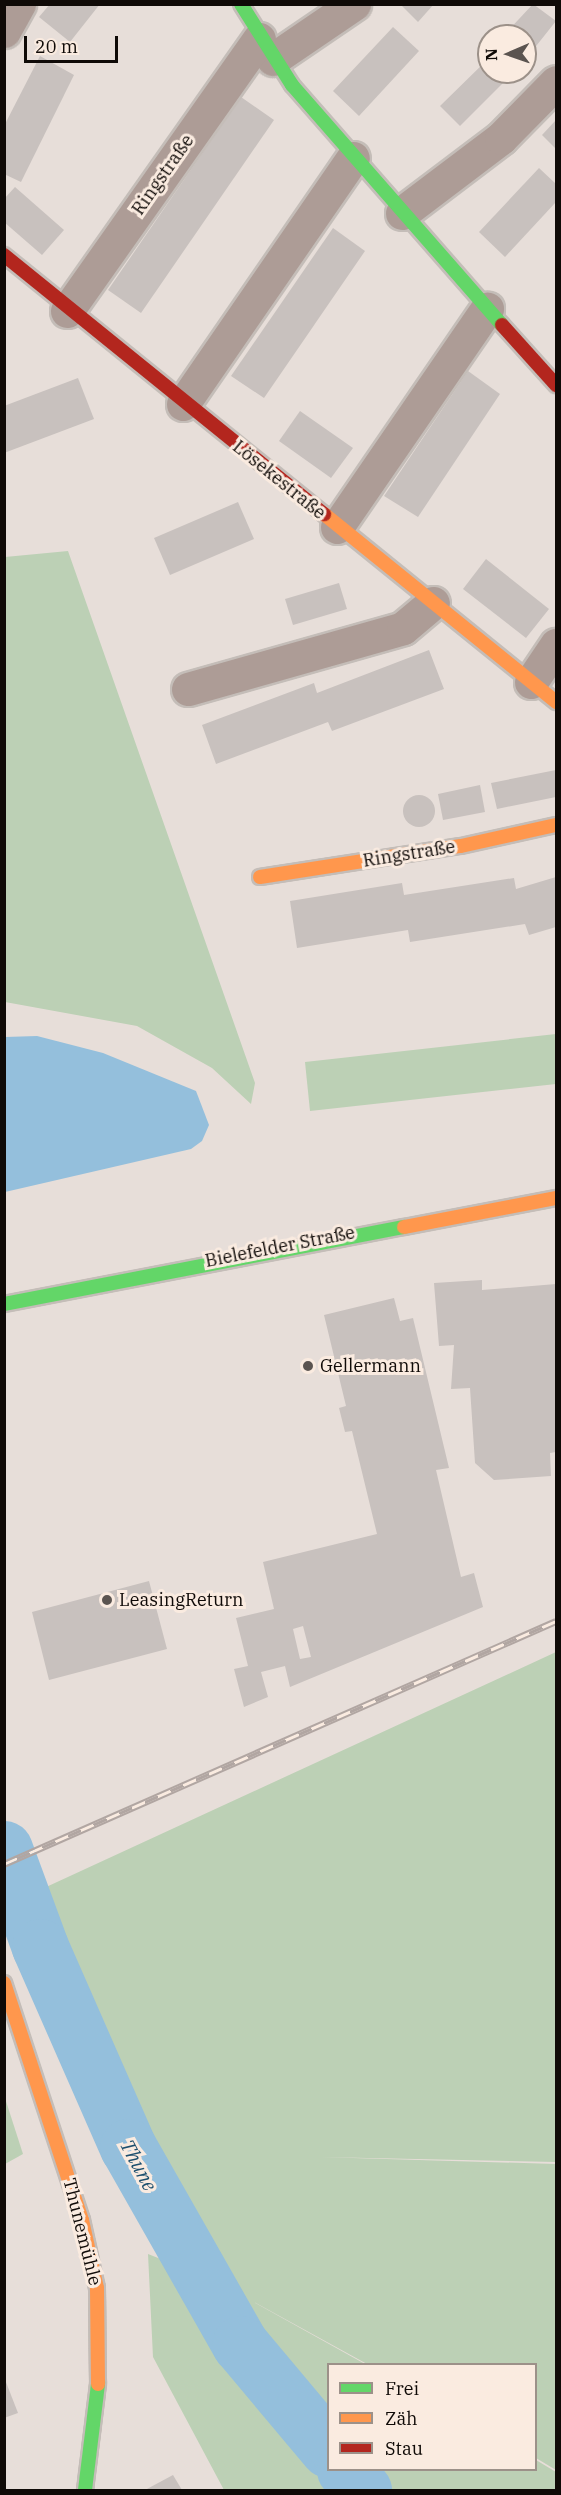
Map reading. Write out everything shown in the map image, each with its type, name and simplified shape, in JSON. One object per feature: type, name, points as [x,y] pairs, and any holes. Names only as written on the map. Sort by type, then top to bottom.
[{"type":"street","points":[[4,31],[19,4]]},
{"type":"street","points":[[241,4],[266,49],[353,158],[486,309],[554,377]]},
{"type":"street","name":"Ringstraße","points":[[67,311],[266,49],[354,4]]},
{"type":"street","points":[[402,213],[501,138],[556,82]]},
{"type":"street","points":[[183,404],[353,158]]},
{"type":"street","name":"Lösekestraße","points":[[4,255],[67,311],[556,702]]},
{"type":"street","points":[[337,527],[486,309]]},
{"type":"street","points":[[188,689],[403,628],[433,603]]},
{"type":"street","points":[[531,682],[556,645]]},
{"type":"street","name":"Ringstraße","points":[[260,877],[461,846],[556,825]]},
{"type":"street","name":"Bielefelder Straße","points":[[4,1304],[556,1198]]},
{"type":"street","name":"Thunemühle","points":[[4,1983],[82,2220],[97,2288],[102,2354],[85,2490]]},
{"type":"green space","points":[[68,551],[255,1083],[251,1104],[212,1068],[137,1026],[5,1002],[5,557]]},
{"type":"green space","points":[[556,1034],[556,1084],[310,1111],[305,1062]]},
{"type":"green space","points":[[556,1652],[556,2162],[320,2157],[556,2164],[556,2470],[537,2459],[537,2363],[365,2363],[241,2295],[363,2363],[327,2363],[327,2471],[537,2471],[537,2461],[556,2472],[556,2490],[224,2490],[153,2357],[148,2254],[219,2282],[130,2119],[31,1894]]},
{"type":"green space","points":[[4,2095],[23,2154],[5,2164],[4,2164]]},
{"type":"water","points":[[37,1036],[103,1053],[196,1091],[209,1125],[202,1141],[191,1149],[5,1192],[5,1037]]},
{"type":"building","points":[[50,4],[100,4],[70,42],[39,17]]},
{"type":"building","points":[[400,4],[434,4],[418,22]]},
{"type":"building","points":[[533,4],[556,21],[537,45],[537,24],[514,24]]},
{"type":"building","points":[[393,27],[419,51],[359,116],[333,91]]},
{"type":"building","points":[[40,56],[74,75],[21,182],[4,174],[4,126]]},
{"type":"building","points":[[477,70],[477,84],[502,84],[460,126],[440,106]]},
{"type":"building","points":[[241,97],[274,120],[141,313],[108,290]]},
{"type":"building","points":[[556,120],[556,149],[542,135]]},
{"type":"building","points":[[539,168],[556,184],[556,202],[505,257],[479,232]]},
{"type":"building","points":[[15,187],[64,230],[42,255],[4,222],[4,199]]},
{"type":"building","points":[[333,228],[365,251],[264,398],[231,376]]},
{"type":"building","points":[[468,371],[500,394],[418,517],[384,496]]},
{"type":"building","points":[[78,378],[94,419],[4,453],[4,406]]},
{"type":"building","points":[[300,411],[353,448],[331,478],[279,441]]},
{"type":"building","points":[[238,502],[254,539],[170,575],[154,538]]},
{"type":"building","points":[[486,559],[549,609],[526,638],[463,589]]},
{"type":"building","points":[[339,583],[347,609],[293,625],[285,599]]},
{"type":"building","points":[[429,650],[444,689],[332,731],[328,722],[216,764],[202,725],[314,683],[317,693]]},
{"type":"building","points":[[556,770],[556,797],[497,809],[491,783]]},
{"type":"building","points":[[480,785],[485,812],[443,820],[438,794]]},
{"type":"building","points":[[419,795],[430,800],[435,811],[430,822],[419,827],[408,822],[403,811],[408,800]]},
{"type":"building","points":[[556,877],[556,927],[529,935],[525,924],[410,942],[408,930],[297,948],[290,901],[402,883],[404,895],[514,878],[516,889]]},
{"type":"building","points":[[482,1280],[482,1290],[556,1284],[556,1452],[550,1453],[551,1476],[494,1480],[475,1463],[470,1388],[451,1389],[454,1345],[439,1346],[434,1283]]},
{"type":"building","points":[[394,1298],[400,1321],[413,1318],[449,1468],[436,1470],[461,1577],[474,1573],[483,1607],[290,1687],[285,1666],[261,1672],[268,1697],[244,1707],[234,1669],[248,1666],[236,1618],[274,1609],[263,1562],[377,1534],[352,1431],[345,1432],[339,1408],[346,1406],[324,1315]],"holes":[[[303,1626],[311,1657],[300,1659],[293,1629]]]},
{"type":"building","points":[[149,1581],[167,1649],[49,1680],[32,1612]]},
{"type":"building","points":[[4,2377],[18,2413],[4,2418]]},
{"type":"building","points":[[173,2475],[182,2490],[145,2490]]},
{"type":"waterway","name":"Thune","points":[[4,1849],[40,1947],[128,2147],[240,2344],[327,2448]]},
{"type":"waterway","name":"Thune","points":[[346,2471],[363,2490]]},
{"type":"railway","points":[[4,1864],[556,1621]]},
{"type":"traffic: fast","points":[[241,4],[292,85],[502,325]]},
{"type":"traffic: fast","points":[[4,1304],[404,1227]]},
{"type":"traffic: fast","points":[[85,2490],[98,2384]]},
{"type":"traffic: slow","points":[[324,514],[556,702]]},
{"type":"traffic: slow","points":[[260,877],[461,846],[556,825]]},
{"type":"traffic: slow","points":[[404,1227],[556,1198]]},
{"type":"traffic: slow","points":[[4,1983],[82,2220],[97,2288],[98,2384]]},
{"type":"traffic: jam","points":[[4,255],[324,514]]},
{"type":"traffic: jam","points":[[502,325],[556,385]]},
{"type":"place","name":"Gellermann","points":[[308,1366]]},
{"type":"place","name":"LeasingReturn","points":[[107,1600]]}]
